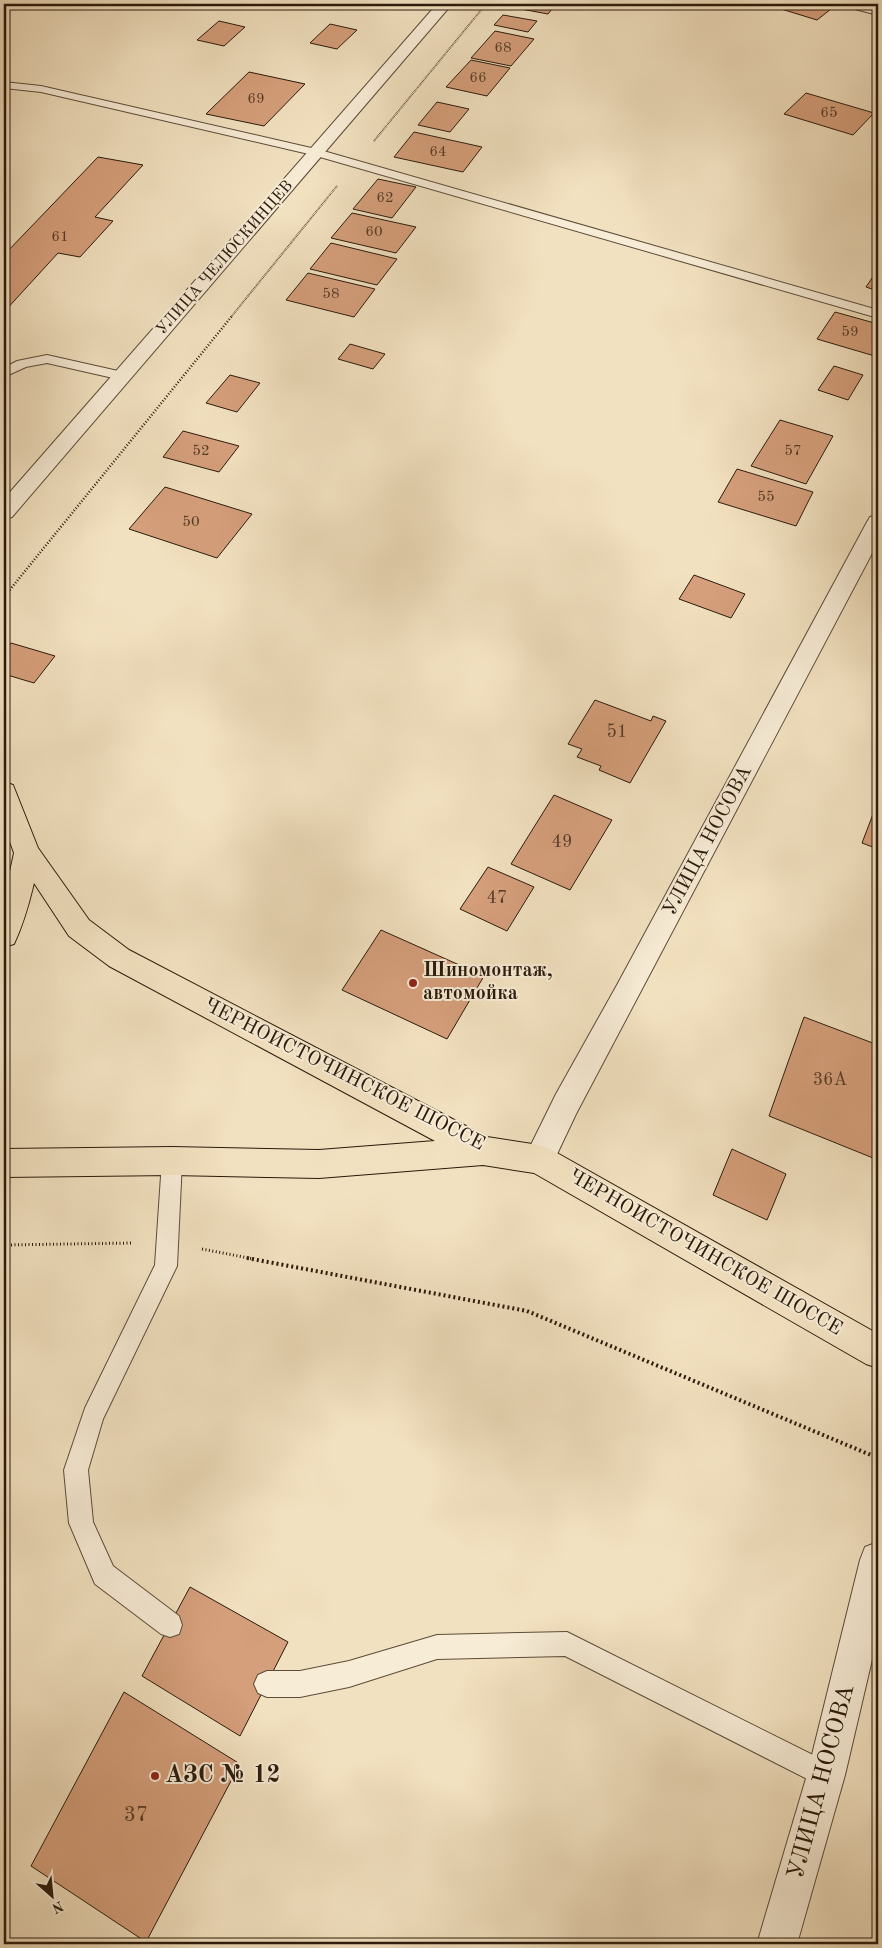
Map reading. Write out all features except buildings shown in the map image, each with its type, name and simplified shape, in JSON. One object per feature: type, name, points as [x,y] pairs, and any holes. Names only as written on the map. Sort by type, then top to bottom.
[{"type":"main road","name":"ЧЕРНОИСТОЧИНСКОЕ ШОССЕ","points":[[4,792],[27,853],[79,928],[119,958],[483,1151],[539,1159],[878,1352]]},
{"type":"main road","points":[[4,936],[16,904],[27,853]]},
{"type":"main road","points":[[4,1164],[172,1162],[319,1164],[483,1151]]},
{"type":"street","name":"УЛИЦА ЧЕЛЮСКИНЦЕВ","points":[[4,512],[446,4]]},
{"type":"street","points":[[852,4],[878,11]]},
{"type":"street","name":"УЛИЦА НОСОВА","points":[[539,1159],[566,1104],[631,986],[878,522]]},
{"type":"street","name":"УЛИЦА НОСОВА","points":[[777,1944],[826,1775],[878,1560]]},
{"type":"lane","points":[[4,85],[42,89],[316,152],[878,314]]},
{"type":"lane","points":[[4,373],[22,364],[46,359],[122,376]]},
{"type":"lane","points":[[170,1625],[104,1575],[80,1523],[76,1470],[93,1416],[166,1266],[169,1243],[172,1162]]},
{"type":"lane","points":[[267,1684],[300,1684],[349,1674],[437,1647],[567,1644],[826,1775]]},
{"type":"path","points":[[4,597],[486,4]]},
{"type":"path","points":[[4,1245],[169,1243],[527,1311],[878,1458]]},
{"type":"place","name":"Шиномонтаж, автомойка","points":[[413,983]]},
{"type":"place","name":"АЗС № 12","points":[[155,1776]]}]
